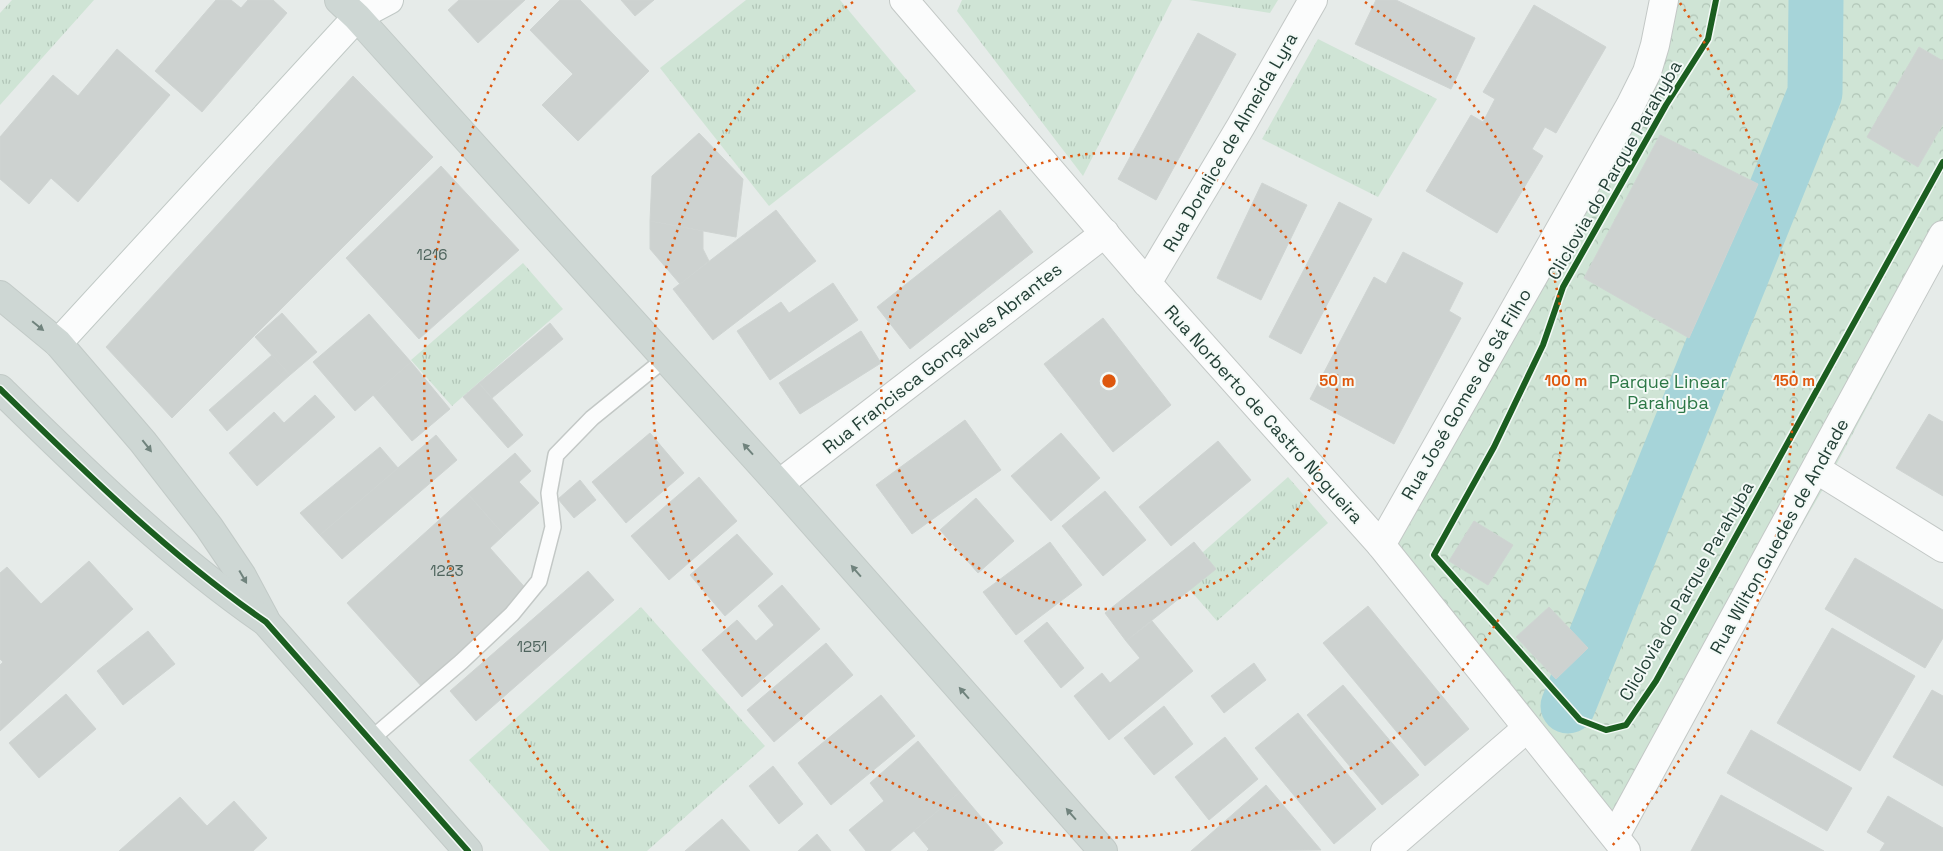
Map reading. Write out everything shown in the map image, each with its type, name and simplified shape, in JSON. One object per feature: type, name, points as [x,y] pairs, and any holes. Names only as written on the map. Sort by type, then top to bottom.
[{"type":"main road","points":[[353,6],[1103,851]]},
{"type":"main road","points":[[0,296],[58,343],[143,442],[209,527],[242,576],[266,622],[468,851]]},
{"type":"main road","points":[[1,392],[182,560],[266,622]]},
{"type":"street","points":[[58,343],[353,6],[390,0]]},
{"type":"street","name":"Rua Doralice de Almeida Lyra","points":[[1147,284],[1313,0]]},
{"type":"street","name":"Rua José Gomes de Sá Filho","points":[[1381,545],[1630,106],[1647,72],[1655,45],[1664,0]]},
{"type":"street","name":"Rua Norberto de Castro Nogueira","points":[[916,5],[1147,284],[1381,545],[1620,843]]},
{"type":"street","name":"Rua Francisca Gonçalves Abrantes","points":[[779,484],[1105,233]]},
{"type":"street","name":"Rua Wilton Guedes de Andrade","points":[[1620,843],[1816,469],[1943,235]]},
{"type":"street","points":[[1816,469],[1943,548]]},
{"type":"street","points":[[1385,851],[1527,728]]},
{"type":"lane","points":[[370,740],[461,662],[512,614],[539,581],[553,527],[549,493],[556,455],[592,418],[666,358]]},
{"type":"green space","points":[[12,0],[94,0],[0,105],[0,13]]},
{"type":"green space","points":[[746,0],[840,0],[916,91],[769,206],[660,68]]},
{"type":"green space","points":[[962,0],[1172,0],[1083,176],[957,11]]},
{"type":"green space","points":[[1189,0],[1278,0],[1270,13]]},
{"type":"green space","name":"Parque Linear Parahyba","points":[[1654,0],[1943,0],[1943,264],[1826,484],[1616,841],[1374,546],[1642,61]]},
{"type":"green space","points":[[1318,39],[1437,99],[1378,197],[1262,139]]},
{"type":"green space","points":[[523,263],[563,309],[452,406],[411,360]]},
{"type":"green space","points":[[1288,477],[1328,523],[1217,621],[1177,575]]},
{"type":"green space","points":[[641,607],[765,746],[647,851],[550,851],[469,760]]},
{"type":"building","points":[[216,0],[231,0],[241,8],[248,0],[273,0],[287,13],[202,112],[155,71]]},
{"type":"building","points":[[459,0],[525,0],[478,43],[448,10]]},
{"type":"building","points":[[560,0],[580,0],[649,71],[578,141],[542,105],[573,74],[530,30]]},
{"type":"building","points":[[621,0],[654,0],[635,16]]},
{"type":"building","points":[[1376,0],[1396,0],[1475,38],[1451,89],[1355,44]]},
{"type":"building","points":[[1534,5],[1606,47],[1556,133],[1545,127],[1532,149],[1543,156],[1497,233],[1426,191],[1471,115],[1483,122],[1495,99],[1483,92]]},
{"type":"building","points":[[1198,33],[1236,54],[1156,200],[1118,179]]},
{"type":"building","points":[[1919,47],[1943,61],[1943,124],[1918,167],[1867,137]]},
{"type":"building","points":[[117,49],[170,95],[78,202],[51,178],[29,204],[0,179],[0,137],[53,75],[78,96]]},
{"type":"building","points":[[353,76],[433,157],[172,418],[106,347]]},
{"type":"building","points":[[699,133],[743,179],[736,237],[650,221],[652,176]]},
{"type":"building","points":[[1660,135],[1758,184],[1689,338],[1584,278]]},
{"type":"building","points":[[441,166],[519,250],[419,339],[346,258]]},
{"type":"building","points":[[1262,183],[1307,205],[1261,300],[1217,278]]},
{"type":"building","points":[[1339,202],[1372,219],[1301,354],[1269,337]]},
{"type":"building","points":[[776,210],[816,261],[713,340],[673,289]]},
{"type":"building","points":[[1000,210],[1033,252],[910,349],[877,307]]},
{"type":"building","points":[[650,221],[703,231],[703,249],[709,261],[680,284],[650,249]]},
{"type":"building","points":[[1403,252],[1463,283],[1449,311],[1461,318],[1394,444],[1310,399],[1374,277],[1386,284]]},
{"type":"building","points":[[833,283],[858,320],[770,380],[737,331],[781,302],[789,313]]},
{"type":"building","points":[[282,313],[317,352],[290,375],[255,337]]},
{"type":"building","points":[[369,314],[411,362],[355,411],[313,362]]},
{"type":"building","points":[[1103,318],[1171,405],[1113,452],[1044,364]]},
{"type":"building","points":[[550,323],[563,339],[492,398],[479,383]]},
{"type":"building","points":[[861,331],[881,363],[800,414],[779,383]]},
{"type":"building","points":[[272,355],[290,375],[227,431],[209,410]]},
{"type":"building","points":[[411,362],[450,409],[412,441],[373,395]]},
{"type":"building","points":[[479,383],[523,435],[508,448],[463,397]]},
{"type":"building","points":[[315,395],[335,417],[257,486],[229,453],[274,412],[284,423]]},
{"type":"building","points":[[1929,414],[1943,422],[1943,496],[1896,468]]},
{"type":"building","points":[[965,420],[1001,470],[912,534],[876,485]]},
{"type":"building","points":[[650,433],[684,473],[626,523],[592,482]]},
{"type":"building","points":[[1061,433],[1100,478],[1051,521],[1011,476]]},
{"type":"building","points":[[436,435],[457,460],[342,559],[320,535]]},
{"type":"building","points":[[1218,441],[1251,480],[1171,546],[1139,507]]},
{"type":"building","points":[[380,447],[398,468],[320,535],[300,513]]},
{"type":"building","points":[[515,453],[531,471],[519,482],[539,503],[504,535],[468,494]]},
{"type":"building","points":[[699,477],[737,521],[669,580],[631,536]]},
{"type":"building","points":[[580,480],[596,500],[574,518],[558,499]]},
{"type":"building","points":[[1105,491],[1146,540],[1103,576],[1062,526]]},
{"type":"building","points":[[468,494],[504,535],[490,548],[529,592],[423,688],[347,603]]},
{"type":"building","points":[[976,498],[1014,541],[978,573],[940,530]]},
{"type":"building","points":[[1474,521],[1513,545],[1488,585],[1449,561]]},
{"type":"building","points":[[737,534],[773,574],[725,616],[690,575]]},
{"type":"building","points":[[1050,542],[1082,585],[1016,635],[983,592]]},
{"type":"building","points":[[1194,542],[1216,569],[1126,641],[1105,613]]},
{"type":"building","points":[[1855,558],[1943,610],[1943,638],[1925,668],[1825,609]]},
{"type":"building","points":[[89,561],[133,609],[0,731],[0,665],[3,662],[0,659],[0,573],[7,567],[41,604]]},
{"type":"building","points":[[588,571],[614,600],[476,721],[450,691]]},
{"type":"building","points":[[782,585],[820,629],[742,697],[702,650],[737,620],[756,641],[774,625],[758,606]]},
{"type":"building","points":[[1368,606],[1469,729],[1425,766],[1323,643]]},
{"type":"building","points":[[1549,607],[1588,648],[1556,679],[1516,637]]},
{"type":"building","points":[[1152,621],[1193,671],[1109,740],[1074,696],[1102,673],[1110,683],[1140,658],[1126,641]]},
{"type":"building","points":[[1047,622],[1084,668],[1061,688],[1024,641]]},
{"type":"building","points":[[1832,628],[1915,676],[1860,771],[1777,723]]},
{"type":"building","points":[[148,631],[175,664],[123,705],[97,671]]},
{"type":"building","points":[[826,643],[853,675],[774,742],[747,710]]},
{"type":"building","points":[[1254,663],[1266,680],[1224,713],[1211,696]]},
{"type":"building","points":[[1343,685],[1419,775],[1382,805],[1307,715]]},
{"type":"building","points":[[1932,690],[1943,696],[1943,786],[1893,757]]},
{"type":"building","points":[[66,694],[96,729],[39,778],[9,743]]},
{"type":"building","points":[[881,695],[915,736],[831,805],[798,763]]},
{"type":"building","points":[[1164,706],[1193,744],[1154,775],[1124,738]]},
{"type":"building","points":[[1298,713],[1376,809],[1334,844],[1255,748]]},
{"type":"building","points":[[1751,730],[1852,788],[1827,831],[1727,773]]},
{"type":"building","points":[[1225,737],[1258,779],[1209,820],[1175,777]]},
{"type":"building","points":[[918,741],[960,792],[890,851],[866,851],[849,830],[884,801],[870,783]]},
{"type":"building","points":[[773,766],[803,804],[779,824],[749,786]]},
{"type":"building","points":[[1266,785],[1321,850],[1191,851]]},
{"type":"building","points":[[960,792],[1003,843],[993,851],[927,851],[929,849],[914,831]]},
{"type":"building","points":[[1721,795],[1824,851],[1691,851]]},
{"type":"building","points":[[1888,796],[1943,828],[1943,851],[1880,851],[1885,843],[1867,832]]},
{"type":"building","points":[[180,797],[207,826],[234,801],[267,838],[253,851],[119,851]]},
{"type":"building","points":[[722,819],[750,851],[685,851]]},
{"type":"building","points":[[817,834],[831,851],[798,851]]},
{"type":"waterway","points":[[1568,706],[1815,93],[1816,0]]},
{"type":"cycle path","name":"Cliclovia do Parque Parahyba","points":[[1716,0],[1708,39],[1666,105],[1563,287],[1543,345],[1494,447],[1434,555],[1580,720],[1606,730],[1626,725],[1656,681],[1943,162]]},
{"type":"cycle path","points":[[0,389],[128,512],[195,569],[266,622],[468,851]]}]
